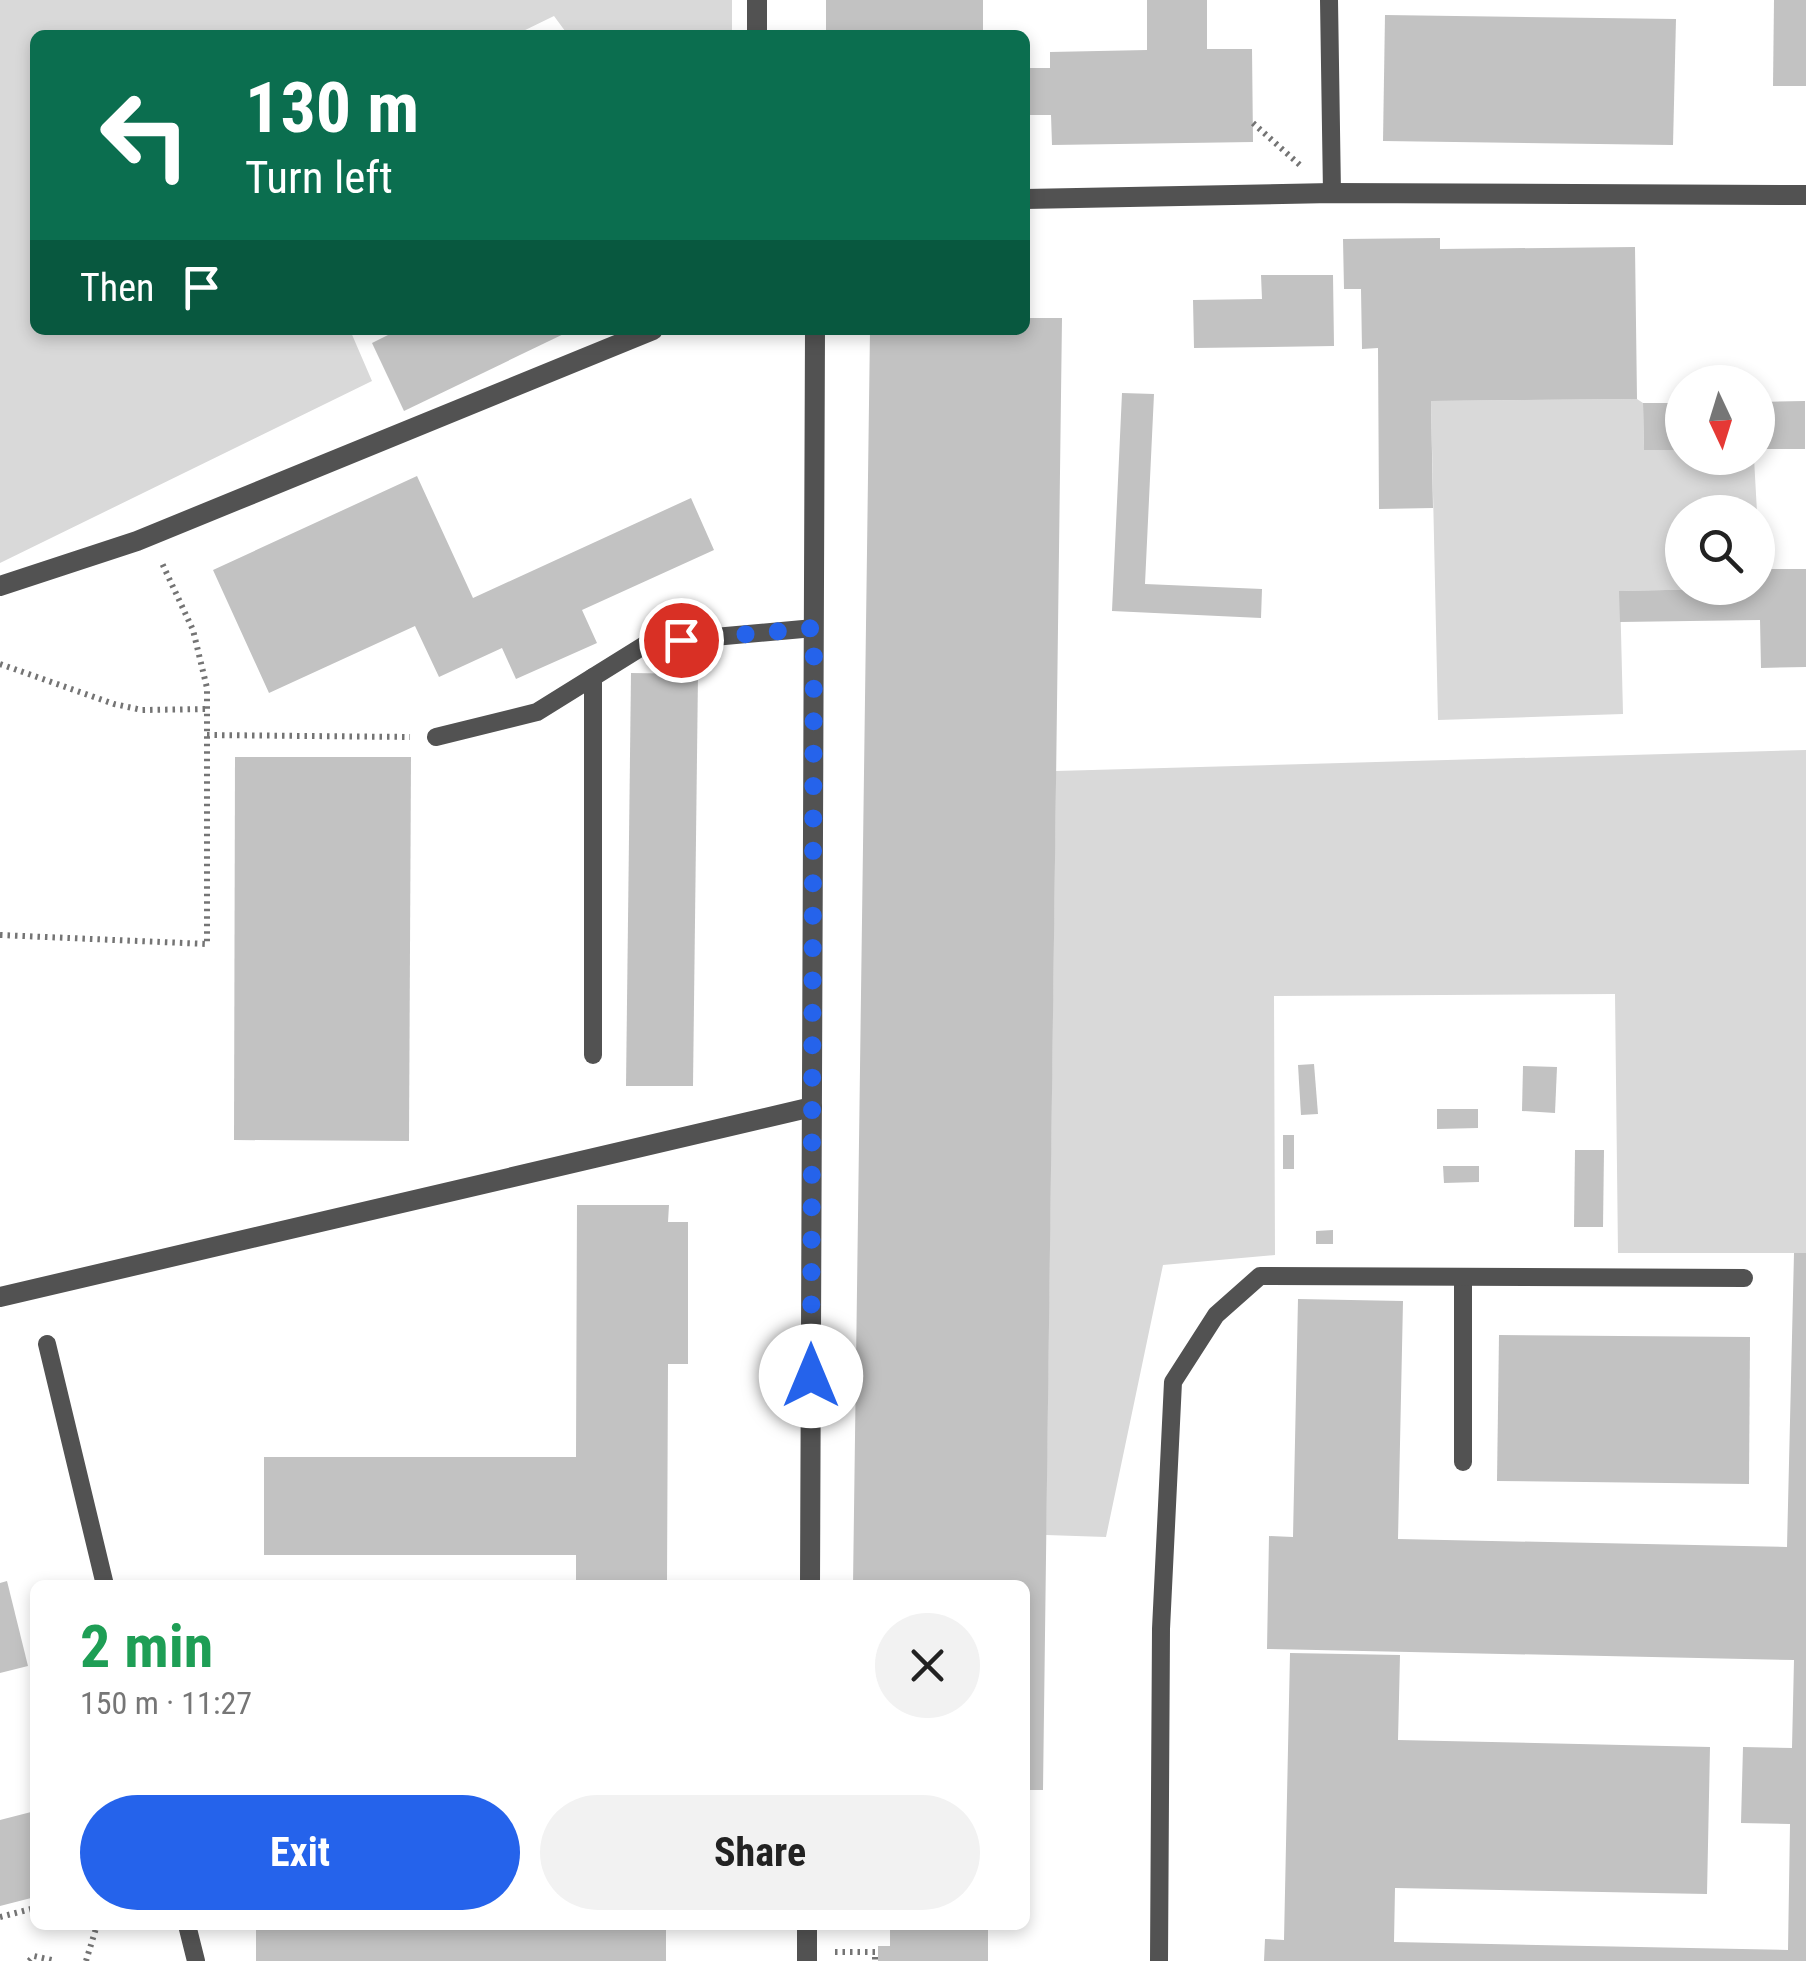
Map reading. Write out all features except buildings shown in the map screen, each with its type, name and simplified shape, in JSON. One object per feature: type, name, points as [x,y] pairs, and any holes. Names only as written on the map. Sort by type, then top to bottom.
[{"type":"street","points":[[757,0],[757,30]]},
{"type":"street","points":[[1030,199],[1332,194],[1806,195]]},
{"type":"street","points":[[0,586],[150,536],[641,335]]},
{"type":"street","points":[[810,1580],[815,335]]},
{"type":"street","points":[[0,1297],[812,1107]]},
{"type":"street","points":[[807,1930],[807,1957]]},
{"type":"lane","points":[[1329,0],[1332,194]]},
{"type":"lane","points":[[436,737],[538,712],[648,643],[814,628]]},
{"type":"lane","points":[[593,677],[593,1055]]},
{"type":"lane","points":[[1159,1961],[1160,1629],[1173,1382],[1216,1315],[1260,1276],[1744,1278]]},
{"type":"lane","points":[[1463,1278],[1463,1462]]},
{"type":"lane","points":[[47,1344],[104,1580]]},
{"type":"lane","points":[[188,1930],[196,1961]]},
{"type":"path","points":[[1253,123],[1332,194]]},
{"type":"path","points":[[0,935],[207,944],[207,688],[193,630],[150,536]]},
{"type":"path","points":[[0,664],[114,704],[142,710],[207,709]]},
{"type":"path","points":[[207,735],[436,737]]},
{"type":"path","points":[[0,1917],[30,1909]]},
{"type":"path","points":[[86,1961],[95,1930]]},
{"type":"path","points":[[807,1957],[875,1952],[875,1961]]},
{"type":"path","points":[[33,1959],[56,1961]]},
{"type":"shaded area","points":[[0,0],[732,0],[732,30],[564,30],[554,16],[525,30],[30,30],[30,335],[352,335],[372,381],[0,563]]},
{"type":"shaded area","points":[[1637,399],[1643,403],[1644,450],[1665,450],[1665,475],[1755,475],[1756,495],[1665,495],[1665,590],[1620,591],[1623,714],[1438,720],[1431,401]]},
{"type":"shaded area","points":[[1806,750],[1806,1253],[1618,1253],[1615,994],[1274,996],[1275,1255],[1163,1265],[1106,1537],[1046,1535],[1056,771]]},
{"type":"route","points":[[681,640],[814,628],[811,1376]]}]
